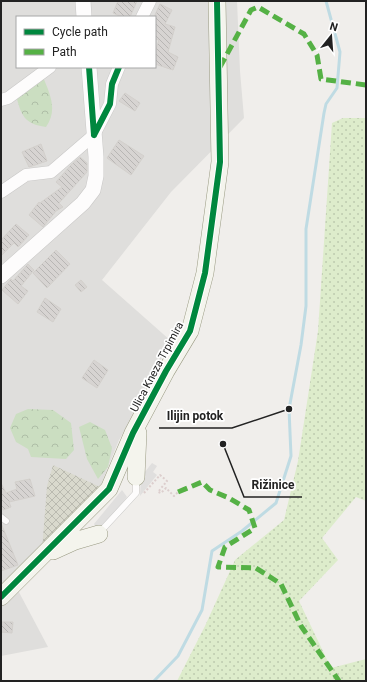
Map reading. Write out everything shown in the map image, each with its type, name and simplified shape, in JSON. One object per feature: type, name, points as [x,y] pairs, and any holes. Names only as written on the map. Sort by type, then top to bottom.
[{"type":"main road","name":"Ulica Kneza Trpimira","points":[[1,597],[109,489],[139,422],[166,371],[190,331],[205,274],[220,162],[217,1]]},
{"type":"main road","points":[[136,476],[139,422]]},
{"type":"main road","points":[[42,556],[75,541],[99,534]]},
{"type":"street","points":[[83,1],[84,16]]},
{"type":"street","points":[[142,16],[150,1]]},
{"type":"street","points":[[1,100],[8,98],[49,68]]},
{"type":"street","points":[[1,276],[83,203],[93,190],[96,170],[89,68]]},
{"type":"street","points":[[1,192],[26,175],[52,172],[94,135],[110,104],[112,84],[119,68]]},
{"type":"lane","points":[[99,534],[136,493],[136,476]]},
{"type":"path","points":[[136,493],[140,497],[160,475],[167,481],[158,492],[161,493],[166,488],[174,496],[178,492]]},
{"type":"shaded area","points":[[1,1],[237,1],[244,118],[171,192],[102,280],[171,341],[146,387],[134,415],[119,440],[100,487],[12,579],[48,647],[1,656]]},
{"type":"shaded area","points":[[152,463],[157,466],[153,472],[157,475],[140,496],[141,477]]},
{"type":"shaded area","points":[[53,465],[100,487],[42,550],[47,486]]},
{"type":"shaded area","points":[[122,490],[127,497],[99,532],[94,524]]},
{"type":"green space","points":[[43,77],[52,102],[52,114],[46,127],[33,124],[28,121],[22,113],[16,95]]},
{"type":"green space","points":[[343,118],[366,118],[366,501],[356,497],[322,538],[338,560],[299,601],[331,668],[366,659],[366,681],[177,681],[205,626],[235,560],[284,520],[298,461],[318,331],[332,123]]},
{"type":"green space","points":[[28,409],[53,410],[71,423],[74,450],[66,459],[31,457],[28,449],[16,442],[10,428],[16,414]]},
{"type":"green space","points":[[90,422],[105,430],[112,448],[108,467],[98,479],[87,459],[79,427]]},
{"type":"building","points":[[118,1],[137,1],[130,16],[120,16],[113,13]]},
{"type":"building","points":[[160,4],[172,10],[165,24],[175,27],[168,52],[178,57],[173,70],[156,64],[156,49],[159,40],[156,39],[155,15]]},
{"type":"building","points":[[125,93],[140,103],[135,111],[119,101]]},
{"type":"building","points":[[119,140],[144,156],[131,175],[107,158]]},
{"type":"building","points":[[41,144],[47,161],[29,167],[22,152]]},
{"type":"building","points":[[80,157],[87,163],[87,172],[59,203],[63,207],[56,211],[43,227],[29,215],[39,202],[40,203],[62,187],[56,182]]},
{"type":"building","points":[[16,224],[29,235],[18,247],[14,243],[1,256],[1,240]]},
{"type":"building","points":[[56,250],[70,264],[47,288],[33,273]]},
{"type":"building","points":[[28,264],[34,270],[21,286],[28,291],[18,304],[2,290],[11,279],[13,281]]},
{"type":"building","points":[[81,280],[87,287],[81,292],[75,285]]},
{"type":"building","points":[[45,298],[61,309],[53,322],[37,312]]},
{"type":"building","points":[[94,360],[108,370],[97,388],[82,378]]},
{"type":"building","points":[[30,479],[35,496],[9,502],[11,507],[3,510],[1,506],[1,483],[6,493],[17,489],[15,482]]},
{"type":"building","points":[[1,523],[18,565],[1,571]]},
{"type":"building","points":[[1,622],[13,622],[12,633],[1,632]]},
{"type":"waterway","points":[[154,681],[178,656],[202,610],[212,551],[242,531],[276,503],[291,456],[289,409],[301,345],[306,306],[306,229],[324,113],[326,104],[337,88],[340,52],[326,1]]},
{"type":"marked path","points":[[220,67],[251,10],[258,7],[304,34],[317,55],[321,79],[366,85]]},
{"type":"marked path","points":[[178,492],[202,482],[210,490],[229,498],[249,510],[255,528],[225,547],[218,567],[256,568],[281,584],[301,626],[339,681]]},
{"type":"cycle path","points":[[1,597],[109,489],[133,433],[166,371],[190,331],[205,273],[220,162],[217,1]]},
{"type":"cycle path","points":[[89,68],[94,135]]},
{"type":"cycle path","points":[[94,135],[110,104],[112,84],[119,68]]},
{"type":"place","name":"Ilijin potok","points":[[289,409]]},
{"type":"place","name":"Rižinice","points":[[223,444]]}]
